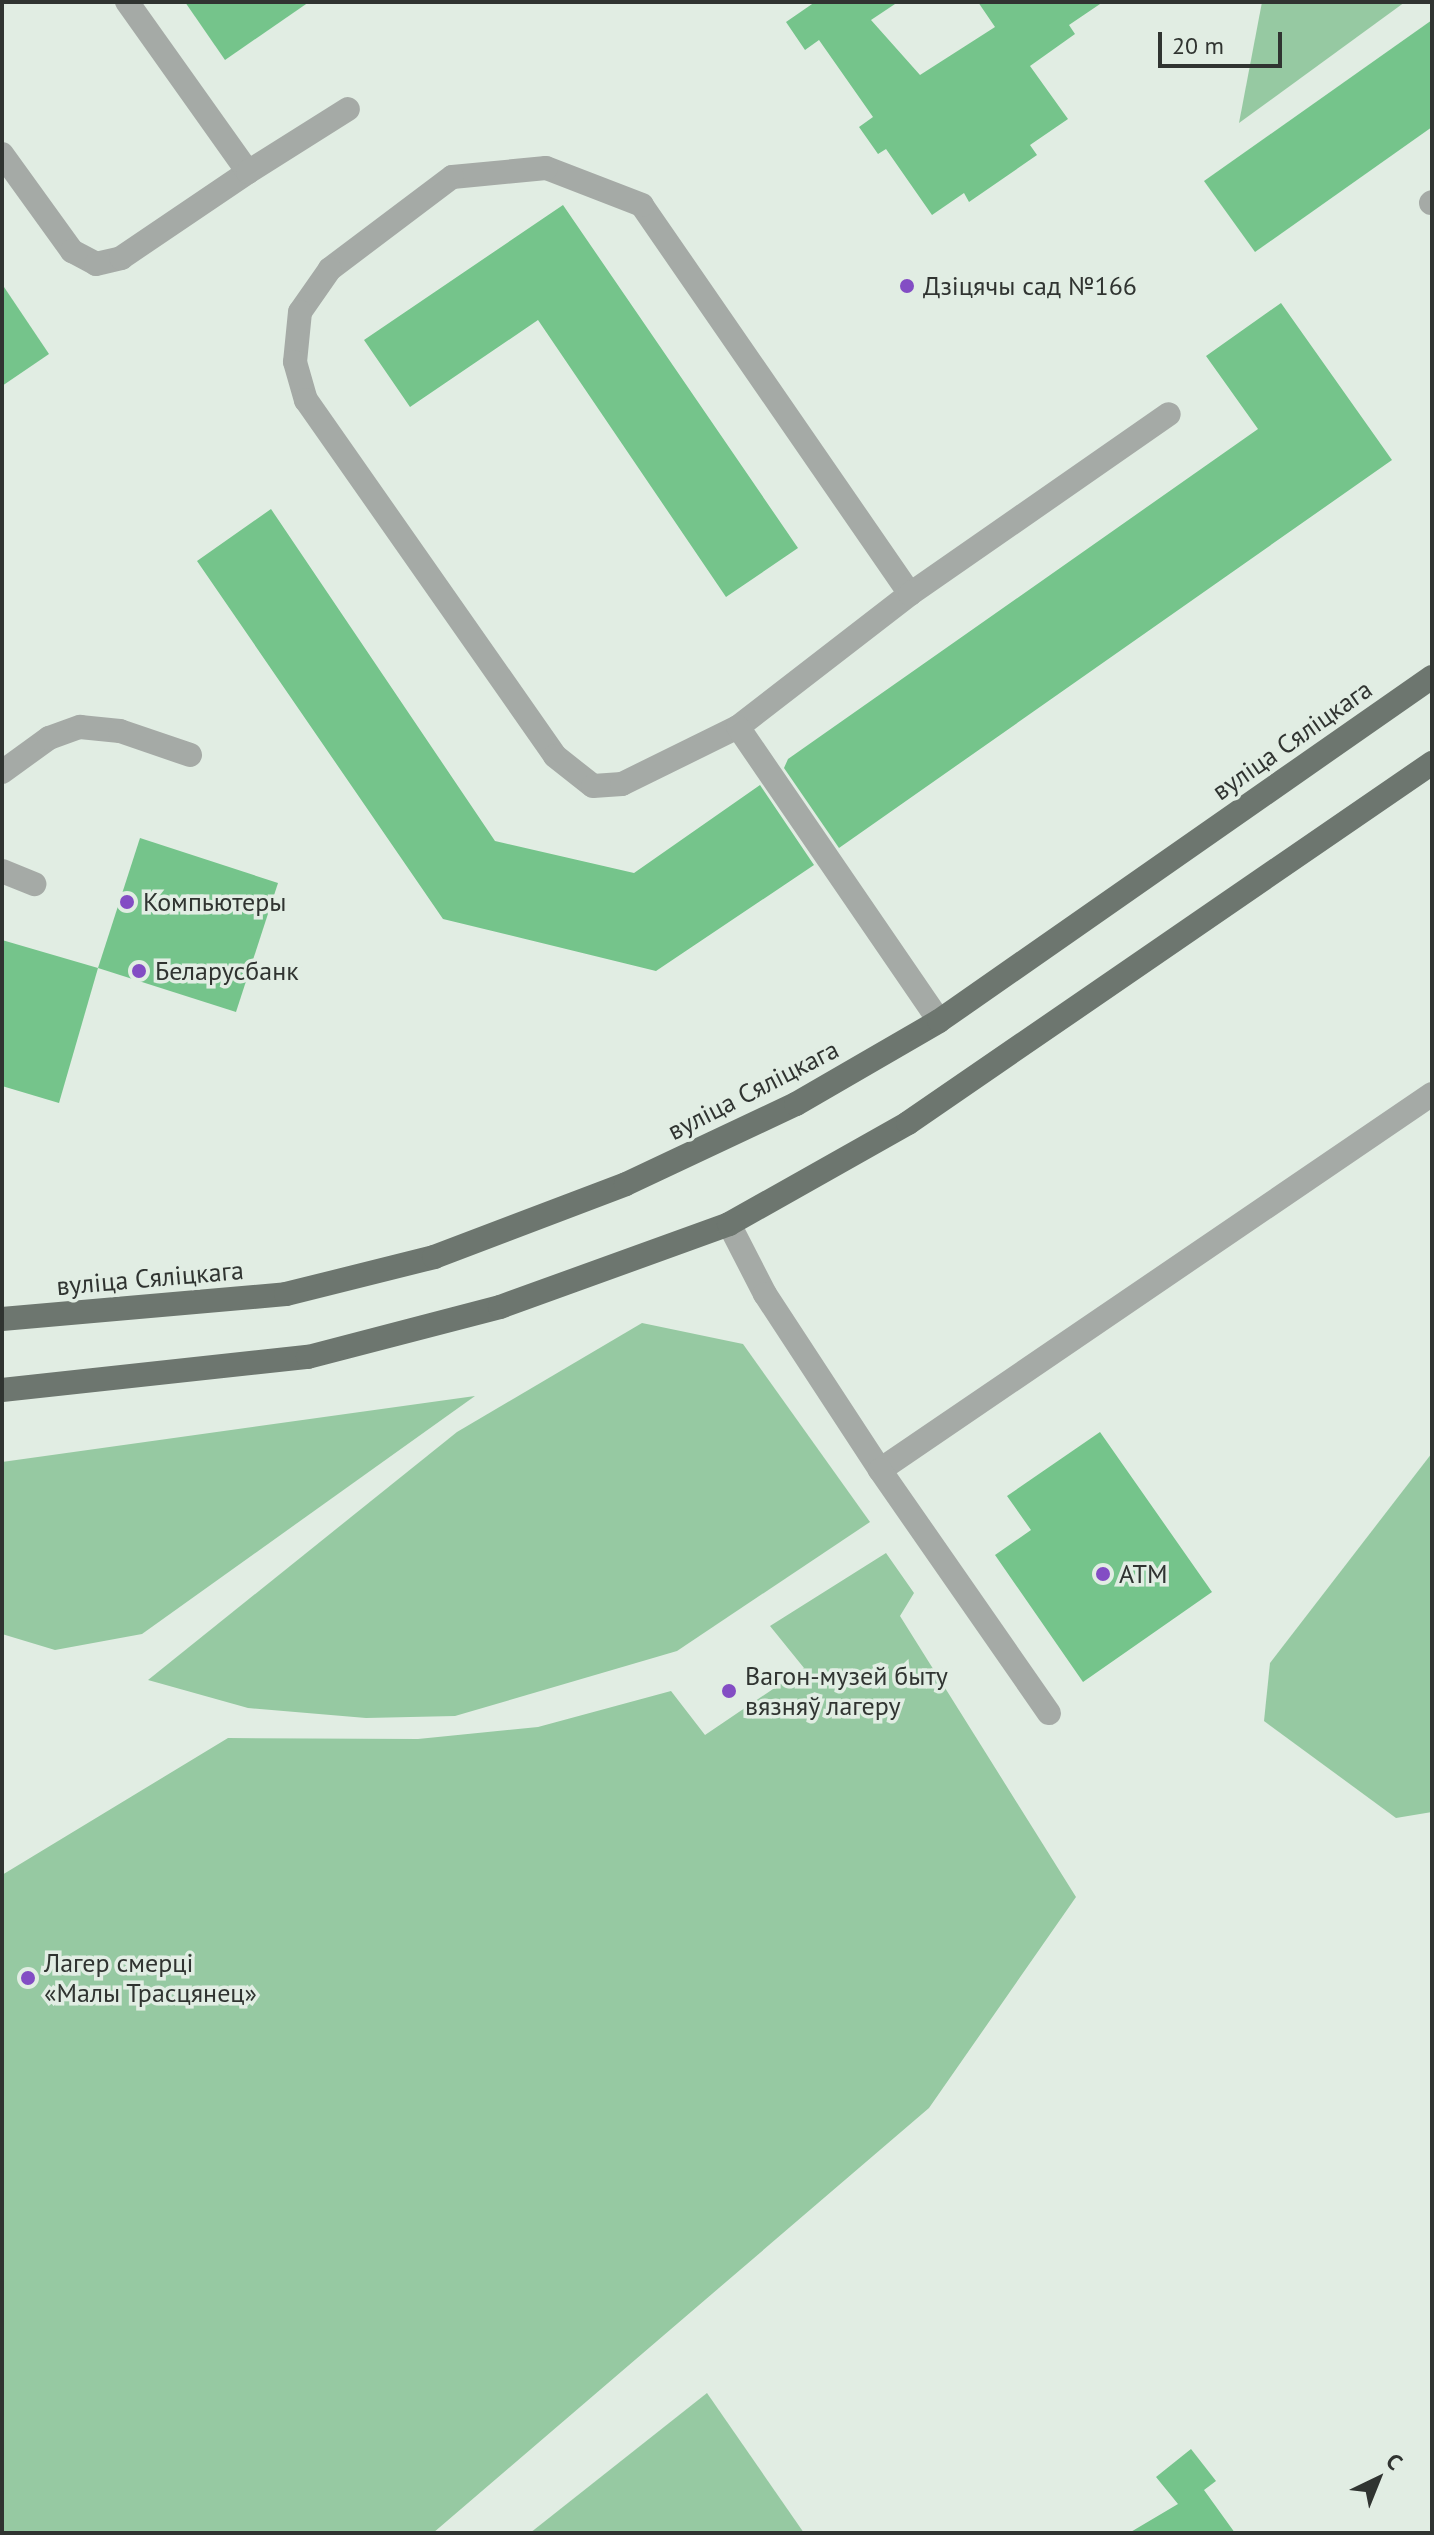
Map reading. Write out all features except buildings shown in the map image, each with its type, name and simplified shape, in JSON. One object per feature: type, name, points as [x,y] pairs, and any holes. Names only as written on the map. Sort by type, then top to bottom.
[{"type":"main road","name":"вуліца Сяліцкага","points":[[2,1319],[286,1294],[434,1257],[626,1184],[796,1104],[939,1021],[1432,677]]},
{"type":"main road","points":[[2,1390],[308,1357],[515,1302],[729,1224],[908,1123],[1432,763]]},
{"type":"lane","points":[[127,2],[248,172]]},
{"type":"lane","points":[[2,154],[72,251],[96,264],[121,258],[348,109]]},
{"type":"lane","points":[[910,594],[642,205],[546,168],[452,177],[330,269],[300,312],[295,362],[306,400],[555,756],[593,786],[622,784],[738,727],[910,594],[1169,414]]},
{"type":"lane","points":[[2,772],[49,738],[80,727],[120,731],[190,755]]},
{"type":"lane","points":[[738,727],[939,1021]]},
{"type":"lane","points":[[2,871],[34,884]]},
{"type":"lane","points":[[880,1470],[1432,1094]]},
{"type":"lane","points":[[729,1224],[765,1294],[880,1470],[1049,1713]]},
{"type":"green space","points":[[1262,2],[1405,2],[1239,123]]},
{"type":"green space","points":[[642,1323],[743,1344],[870,1522],[677,1651],[455,1716],[366,1718],[248,1708],[148,1680],[457,1432]]},
{"type":"green space","points":[[475,1396],[142,1634],[55,1650],[2,1634],[2,1462]]},
{"type":"green space","points":[[1432,1453],[1432,1812],[1396,1818],[1264,1721],[1270,1663]]},
{"type":"green space","points":[[886,1553],[914,1593],[900,1616],[1076,1897],[929,2108],[433,2533],[2,2533],[2,1875],[228,1738],[418,1739],[538,1727],[671,1691],[705,1735],[804,1668],[770,1626]]},
{"type":"green space","points":[[707,2393],[804,2533],[530,2533]]},
{"type":"place","name":"Дзіцячы сад №166","points":[[907,286]]},
{"type":"place","name":"Компьютеры","points":[[127,902]]},
{"type":"place","name":"Беларусбанк","points":[[139,971]]},
{"type":"place","name":"АТМ","points":[[1103,1574]]},
{"type":"place","name":"Вагон-музей быту вязняў лагеру","points":[[729,1691]]},
{"type":"place","name":"Лагер смерці «Малы Трасцянец»","points":[[28,1978]]}]
